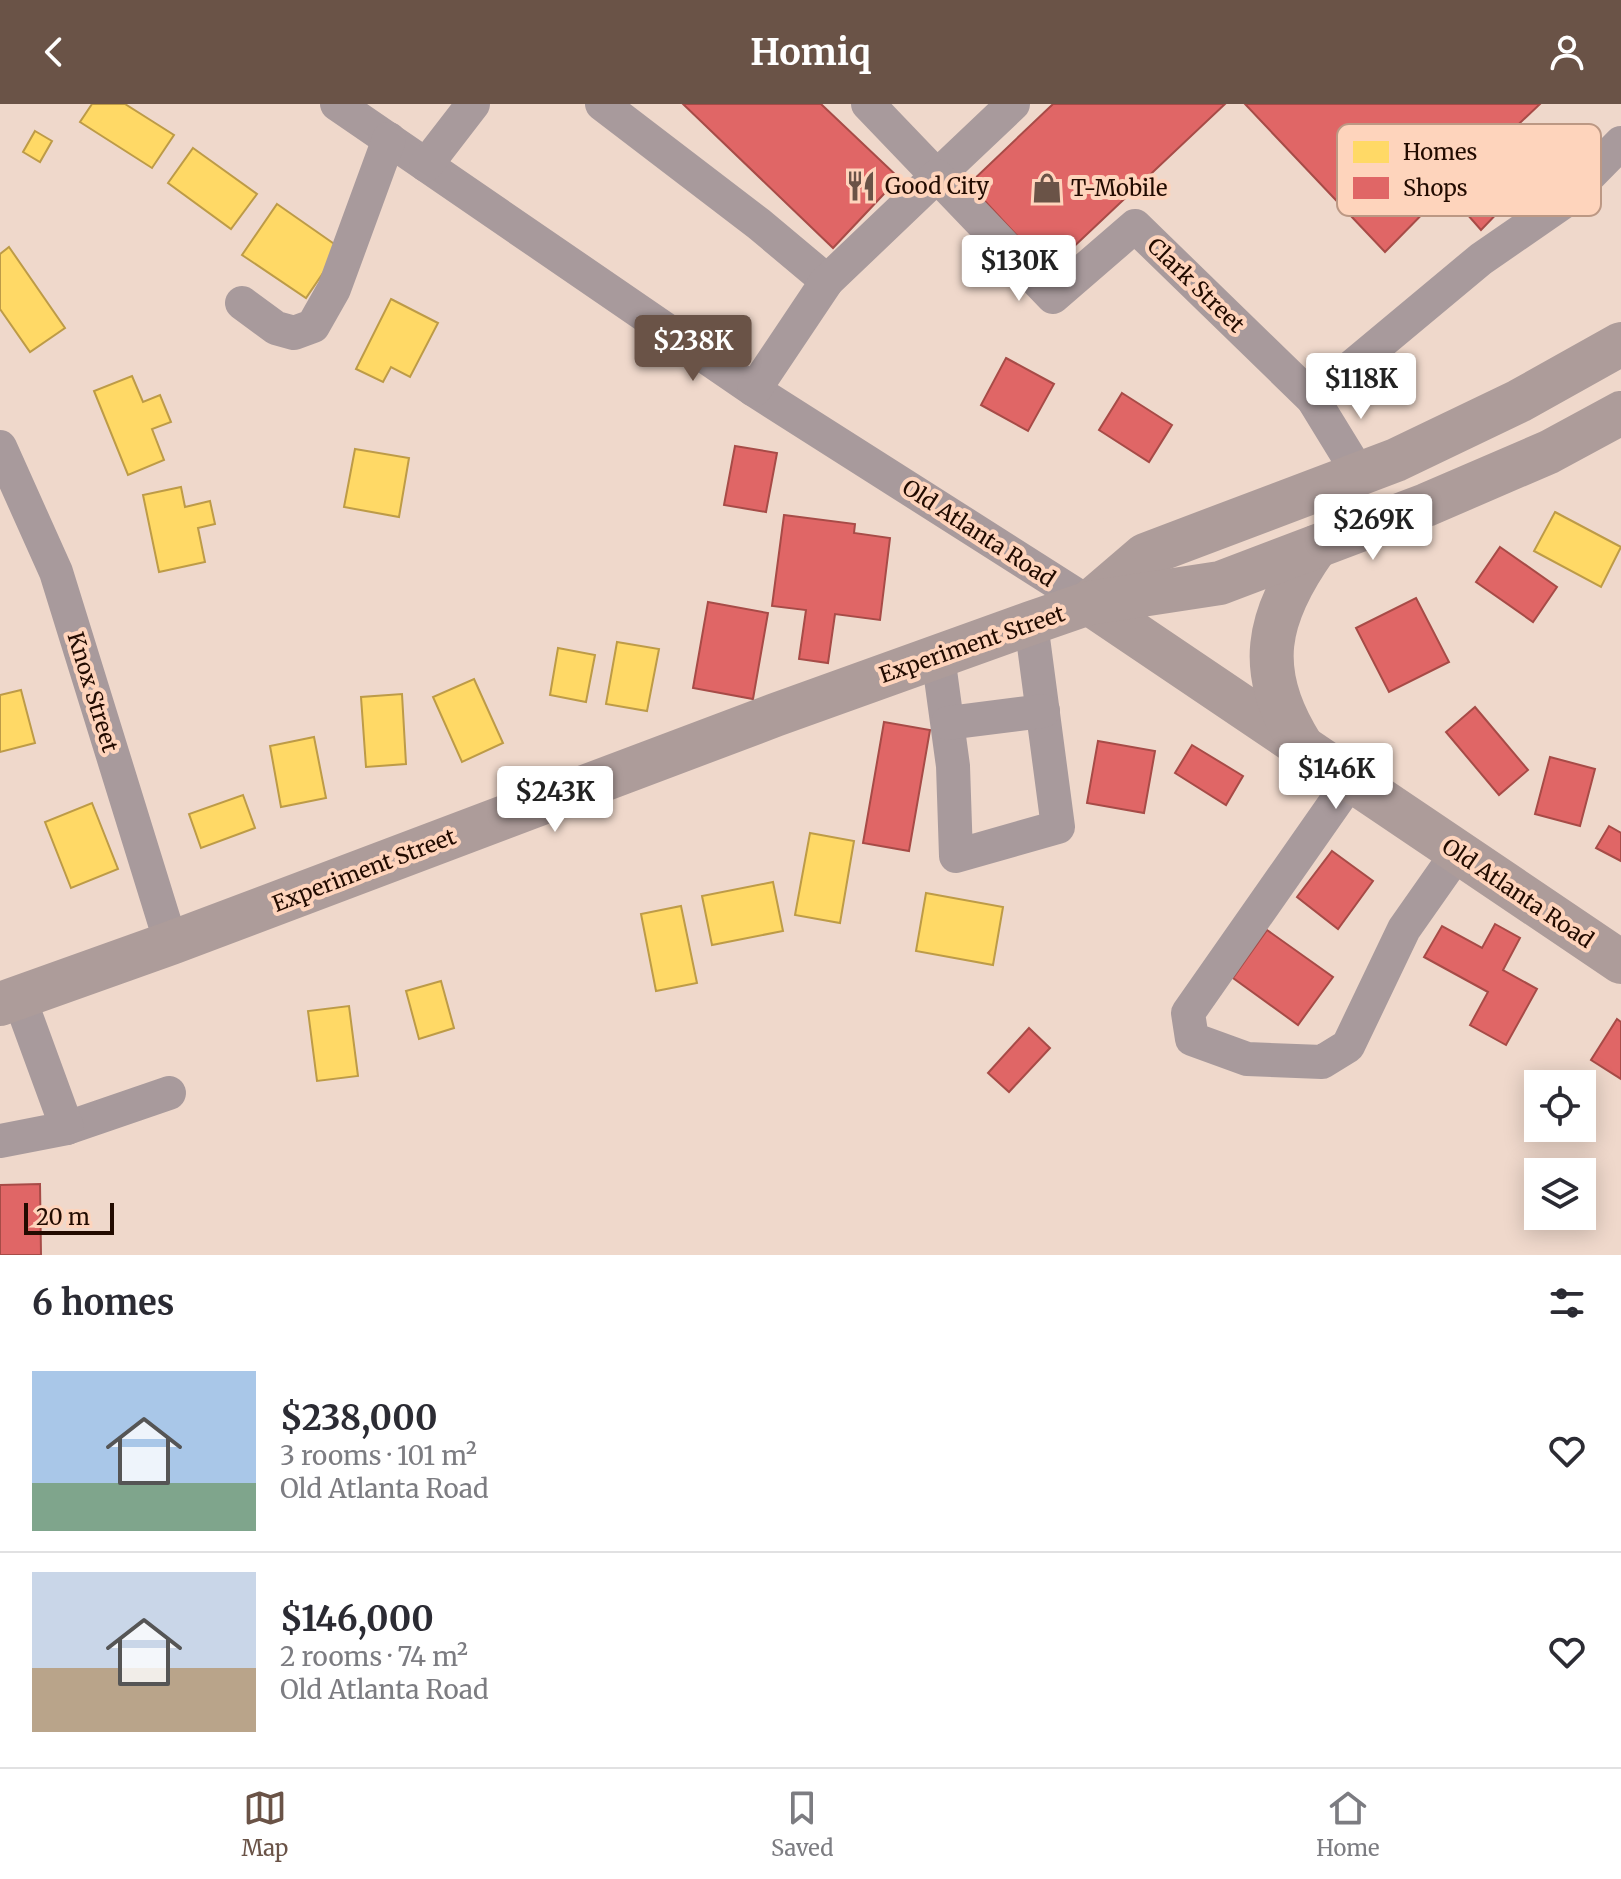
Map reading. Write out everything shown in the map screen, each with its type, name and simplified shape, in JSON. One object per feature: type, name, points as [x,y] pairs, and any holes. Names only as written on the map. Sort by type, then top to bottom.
[{"type":"main road","points":[[1089,603],[1145,555],[1450,436],[1621,344]]},
{"type":"main road","points":[[1089,603],[1220,583],[1426,505],[1549,452],[1621,413]]},
{"type":"main road","points":[[1303,748],[1280,706],[1270,661],[1274,631],[1284,600],[1316,547]]},
{"type":"main road","name":"Experiment Street","points":[[9,1000],[1089,603]]},
{"type":"main road","name":"Old Atlanta Road","points":[[1089,603],[1621,962]]},
{"type":"street","name":"Old Atlanta Road","points":[[337,104],[754,390],[1089,603]]},
{"type":"street","points":[[426,165],[473,104]]},
{"type":"street","points":[[602,104],[759,224],[827,281]]},
{"type":"street","points":[[868,104],[937,176]]},
{"type":"street","points":[[754,390],[827,281],[1013,104]]},
{"type":"street","points":[[242,303],[276,328],[294,333],[313,326],[334,289],[389,139]]},
{"type":"street","points":[[1601,163],[1621,143]]},
{"type":"street","name":"Clark Street","points":[[937,176],[1053,297],[1135,226],[1313,399]]},
{"type":"street","points":[[1359,474],[1313,399],[1481,259],[1543,216]]},
{"type":"street","name":"Knox Street","points":[[0,447],[56,572],[171,943]]},
{"type":"street","points":[[938,656],[953,766],[956,856],[1058,827],[1031,623]]},
{"type":"street","points":[[948,723],[1043,711]]},
{"type":"street","points":[[1351,780],[1188,1013],[1192,1039],[1247,1059],[1322,1062],[1348,1046],[1404,929],[1458,852]]},
{"type":"street","points":[[9,1000],[67,1128]]},
{"type":"street","points":[[0,1141],[67,1128],[169,1093]]},
{"type":"building: Homes","points":[[92,104],[125,104],[174,135],[152,168],[80,122]]},
{"type":"building: Homes","points":[[35,131],[52,141],[40,162],[23,152]]},
{"type":"building: Homes","points":[[193,148],[257,194],[231,229],[168,183]]},
{"type":"building: Homes","points":[[277,204],[340,248],[306,298],[242,255]]},
{"type":"building: Homes","points":[[9,247],[65,328],[30,352],[0,309],[0,254]]},
{"type":"building: Homes","points":[[391,299],[438,323],[410,377],[391,367],[383,382],[356,369]]},
{"type":"building: Homes","points":[[132,376],[143,402],[160,395],[171,422],[152,429],[164,460],[128,475],[94,391]]},
{"type":"building: Homes","points":[[355,449],[409,458],[399,517],[344,507]]},
{"type":"building: Homes","points":[[181,487],[185,507],[210,501],[215,524],[198,528],[205,562],[159,572],[143,495]]},
{"type":"building: Homes","points":[[1555,512],[1621,547],[1601,587],[1534,551]]},
{"type":"building: Homes","points":[[617,642],[659,649],[647,711],[606,704]]},
{"type":"building: Homes","points":[[558,648],[595,655],[586,702],[550,695]]},
{"type":"building: Homes","points":[[474,679],[503,743],[462,762],[433,697]]},
{"type":"building: Homes","points":[[21,690],[35,743],[0,752],[0,695]]},
{"type":"building: Homes","points":[[402,694],[406,764],[366,767],[361,697]]},
{"type":"building: Homes","points":[[314,737],[326,798],[281,807],[270,746]]},
{"type":"building: Homes","points":[[243,795],[255,828],[201,848],[189,814]]},
{"type":"building: Homes","points":[[92,803],[118,869],[71,888],[45,822]]},
{"type":"building: Homes","points":[[810,833],[854,841],[840,923],[795,915]]},
{"type":"building: Homes","points":[[773,882],[783,931],[712,945],[702,896]]},
{"type":"building: Homes","points":[[926,893],[1003,907],[993,965],[916,951]]},
{"type":"building: Homes","points":[[681,906],[697,983],[656,991],[641,914]]},
{"type":"building: Homes","points":[[441,981],[454,1028],[419,1039],[406,991]]},
{"type":"building: Homes","points":[[349,1006],[358,1076],[317,1081],[308,1011]]},
{"type":"building: Shops","points":[[683,104],[821,104],[899,178],[833,248]]},
{"type":"building: Shops","points":[[1053,104],[1225,104],[1049,270],[969,184]]},
{"type":"building: Shops","points":[[1245,104],[1540,104],[1519,124],[1337,124],[1337,201]]},
{"type":"building: Shops","points":[[1351,216],[1420,216],[1385,252]]},
{"type":"building: Shops","points":[[1469,216],[1495,216],[1481,230]]},
{"type":"building: Shops","points":[[1006,358],[1054,384],[1028,431],[981,405]]},
{"type":"building: Shops","points":[[1122,393],[1172,425],[1149,462],[1099,430]]},
{"type":"building: Shops","points":[[735,446],[777,453],[766,512],[724,505]]},
{"type":"building: Shops","points":[[784,515],[855,524],[854,533],[890,538],[880,620],[835,614],[828,663],[799,659],[806,610],[772,606]]},
{"type":"building: Shops","points":[[1500,547],[1557,587],[1533,622],[1476,582]]},
{"type":"building: Shops","points":[[1416,598],[1449,662],[1389,692],[1356,628]]},
{"type":"building: Shops","points":[[708,602],[768,613],[753,699],[693,688]]},
{"type":"building: Shops","points":[[1475,707],[1528,770],[1499,795],[1446,732]]},
{"type":"building: Shops","points":[[884,722],[930,730],[909,851],[863,843]]},
{"type":"building: Shops","points":[[1098,741],[1155,751],[1144,813],[1087,803]]},
{"type":"building: Shops","points":[[1192,745],[1243,776],[1226,805],[1175,773]]},
{"type":"building: Shops","points":[[1550,757],[1595,769],[1580,826],[1535,814]]},
{"type":"building: Shops","points":[[1609,826],[1621,833],[1621,861],[1596,848]]},
{"type":"building: Shops","points":[[1332,851],[1373,881],[1338,929],[1297,897]]},
{"type":"building: Shops","points":[[1495,924],[1520,938],[1503,970],[1537,989],[1506,1045],[1470,1025],[1488,992],[1424,957],[1442,926],[1482,948]]},
{"type":"building: Shops","points":[[1267,930],[1333,977],[1298,1025],[1233,978]]},
{"type":"building: Shops","points":[[1617,1019],[1621,1022],[1621,1079],[1591,1060]]},
{"type":"building: Shops","points":[[1029,1028],[1050,1048],[1009,1092],[988,1073]]},
{"type":"building: Shops","points":[[40,1184],[41,1255],[0,1255],[0,1185]]},
{"type":"place","name":"Good City","points":[[861,186]]},
{"type":"place","name":"T-Mobile","points":[[1047,188]]}]
